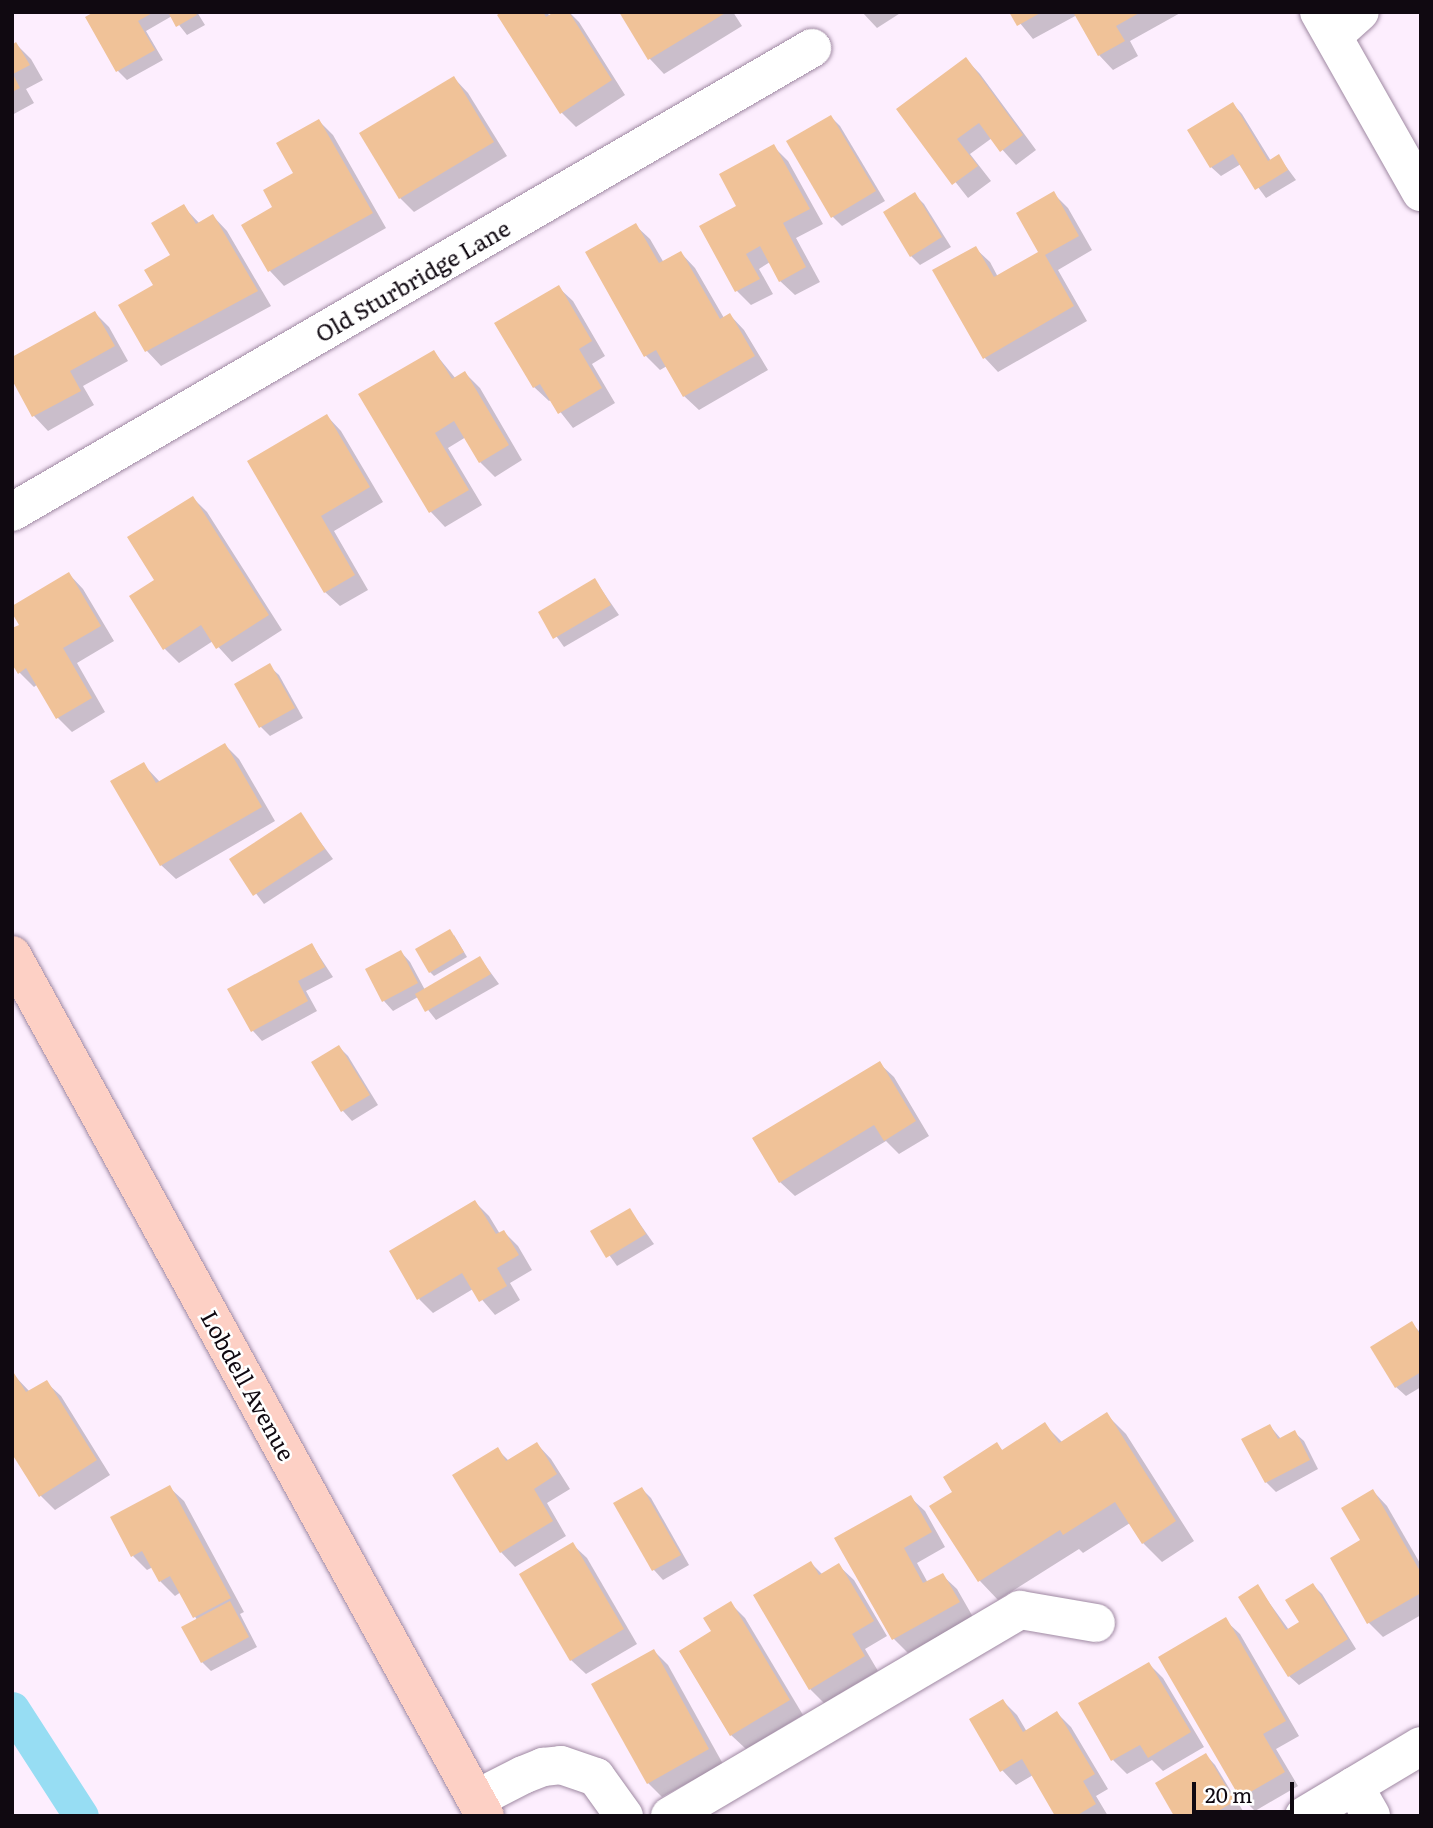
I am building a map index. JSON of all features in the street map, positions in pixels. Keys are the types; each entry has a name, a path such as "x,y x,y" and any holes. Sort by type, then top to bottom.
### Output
{"main road":[{"name":"Lobdell Avenue","path":"12,955 480,1807"}],"street":[{"path":"1337,20 1421,191"},
{"name":"Old Sturbridge Lane","path":"12,512 812,48"},
{"path":"670,1816 1020,1610 1096,1623"},
{"path":"1304,1816 1362,1801 1414,1761"},
{"path":"480,1807 523,1774 561,1765 596,1777 624,1816"}],"building":[{"path":"94,12 154,12 138,21 155,50 116,72 85,17"},
{"path":"168,12 195,12 197,15 176,27"},
{"path":"501,12 543,12 546,17 554,12 569,12 612,80 560,114 497,15"},
{"path":"619,12 727,12 648,60"},
{"path":"1009,12 1042,12 1017,26"},
{"path":"1073,12 1141,12 1116,26 1125,41 1098,56"},
{"path":"16,42 30,65 13,74 20,88 12,92 12,45"},
{"path":"966,57 1023,135 1000,152 979,123 957,139 978,166 952,185 896,109"},
{"path":"454,76 494,142 399,199 359,133"},
{"path":"1233,102 1268,161 1279,154 1288,170 1255,190 1233,154 1210,168 1187,130"},
{"path":"831,115 876,191 831,218 786,141"},
{"path":"319,119 373,213 268,272 241,225 272,207 263,190 293,173 276,143"},
{"path":"774,144 810,209 783,223 806,267 779,282 760,246 746,254 760,279 735,292 699,226 736,206 719,174"},
{"path":"1054,191 1079,236 1045,255 1074,306 983,359 932,270 976,246 994,277 1038,252 1016,213"},
{"path":"915,192 942,237 910,257 883,212"},
{"path":"184,204 196,224 213,214 258,291 145,352 118,305 153,285 144,270 170,255 151,223"},
{"path":"636,223 659,263 681,251 720,319 730,313 755,356 683,397 656,350 644,357 585,252"},
{"path":"559,285 592,341 579,349 602,388 558,414 540,384 533,388 494,323"},
{"path":"95,311 115,346 70,371 81,391 32,417 12,380 12,357"},
{"path":"434,350 452,379 465,371 509,445 479,463 454,421 435,433 469,490 429,513 358,394"},
{"path":"327,414 370,487 321,516 355,575 324,593 247,461"},
{"path":"193,496 269,615 216,649 201,625 163,650 129,596 154,580 127,537"},
{"path":"69,572 101,626 63,648 92,698 56,719 26,668 18,674 12,664 12,628 19,625 12,613 12,606"},
{"path":"595,578 611,605 553,639 538,612"},
{"path":"270,663 295,708 259,728 234,684"},
{"path":"225,743 262,807 160,866 110,781 144,762 156,783"},
{"path":"301,812 325,849 253,896 229,859"},
{"path":"450,929 464,952 429,973 415,949"},
{"path":"312,943 325,967 298,981 308,1001 251,1032 227,989"},
{"path":"401,950 418,983 382,1002 365,969"},
{"path":"480,956 491,974 425,1012 415,994"},
{"path":"339,1045 370,1095 341,1112 311,1062"},
{"path":"880,1061 916,1121 884,1141 874,1125 779,1183 752,1138"},
{"path":"475,1200 496,1234 504,1230 519,1255 497,1268 507,1286 479,1302 462,1273 417,1300 389,1251"},
{"path":"630,1208 646,1234 606,1258 590,1231"},
{"path":"1412,1321 1421,1336 1421,1372 1395,1388 1370,1347"},
{"path":"12,1370 26,1392 47,1380 97,1460 39,1497 12,1454"},
{"path":"1107,1412 1176,1521 1142,1544 1115,1502 1063,1535 1060,1530 978,1582 929,1506 952,1492 943,1477 997,1442 1002,1450 1045,1422 1059,1443"},
{"path":"1270,1424 1278,1439 1295,1430 1310,1460 1265,1483 1241,1439"},
{"path":"537,1442 557,1474 534,1489 553,1521 500,1553 452,1475 498,1447 506,1461"},
{"path":"170,1485 231,1598 193,1618 170,1576 159,1582 142,1551 131,1557 110,1517"},
{"path":"642,1487 681,1555 652,1571 613,1503"},
{"path":"1373,1489 1421,1573 1421,1593 1367,1624 1330,1558 1360,1540 1341,1508"},
{"path":"911,1495 932,1532 904,1548 923,1583 943,1573 960,1602 892,1640 834,1538"},
{"path":"573,1542 624,1629 570,1661 519,1574"},
{"path":"811,1561 819,1575 839,1563 874,1621 852,1634 865,1656 809,1690 753,1595"},
{"path":"1313,1583 1348,1639 1288,1677 1238,1597 1258,1584 1286,1630 1299,1622 1285,1600"},
{"path":"230,1601 249,1637 201,1663 181,1627"},
{"path":"731,1601 790,1700 730,1736 679,1651 711,1631 703,1618"},
{"path":"1226,1617 1286,1721 1263,1734 1285,1772 1240,1798 1158,1657"},
{"path":"654,1649 709,1749 647,1784 591,1684"},
{"path":"1149,1662 1191,1732 1148,1758 1140,1745 1111,1761 1078,1703"},
{"path":"1003,1699 1023,1732 1057,1711 1095,1774 1083,1781 1096,1804 1076,1816 1055,1816 1022,1759 1000,1772 969,1719"},
{"path":"1206,1753 1235,1801 1210,1816 1174,1816 1155,1783"}],"waterway":[{"path":"12,1709 81,1816"}]}
